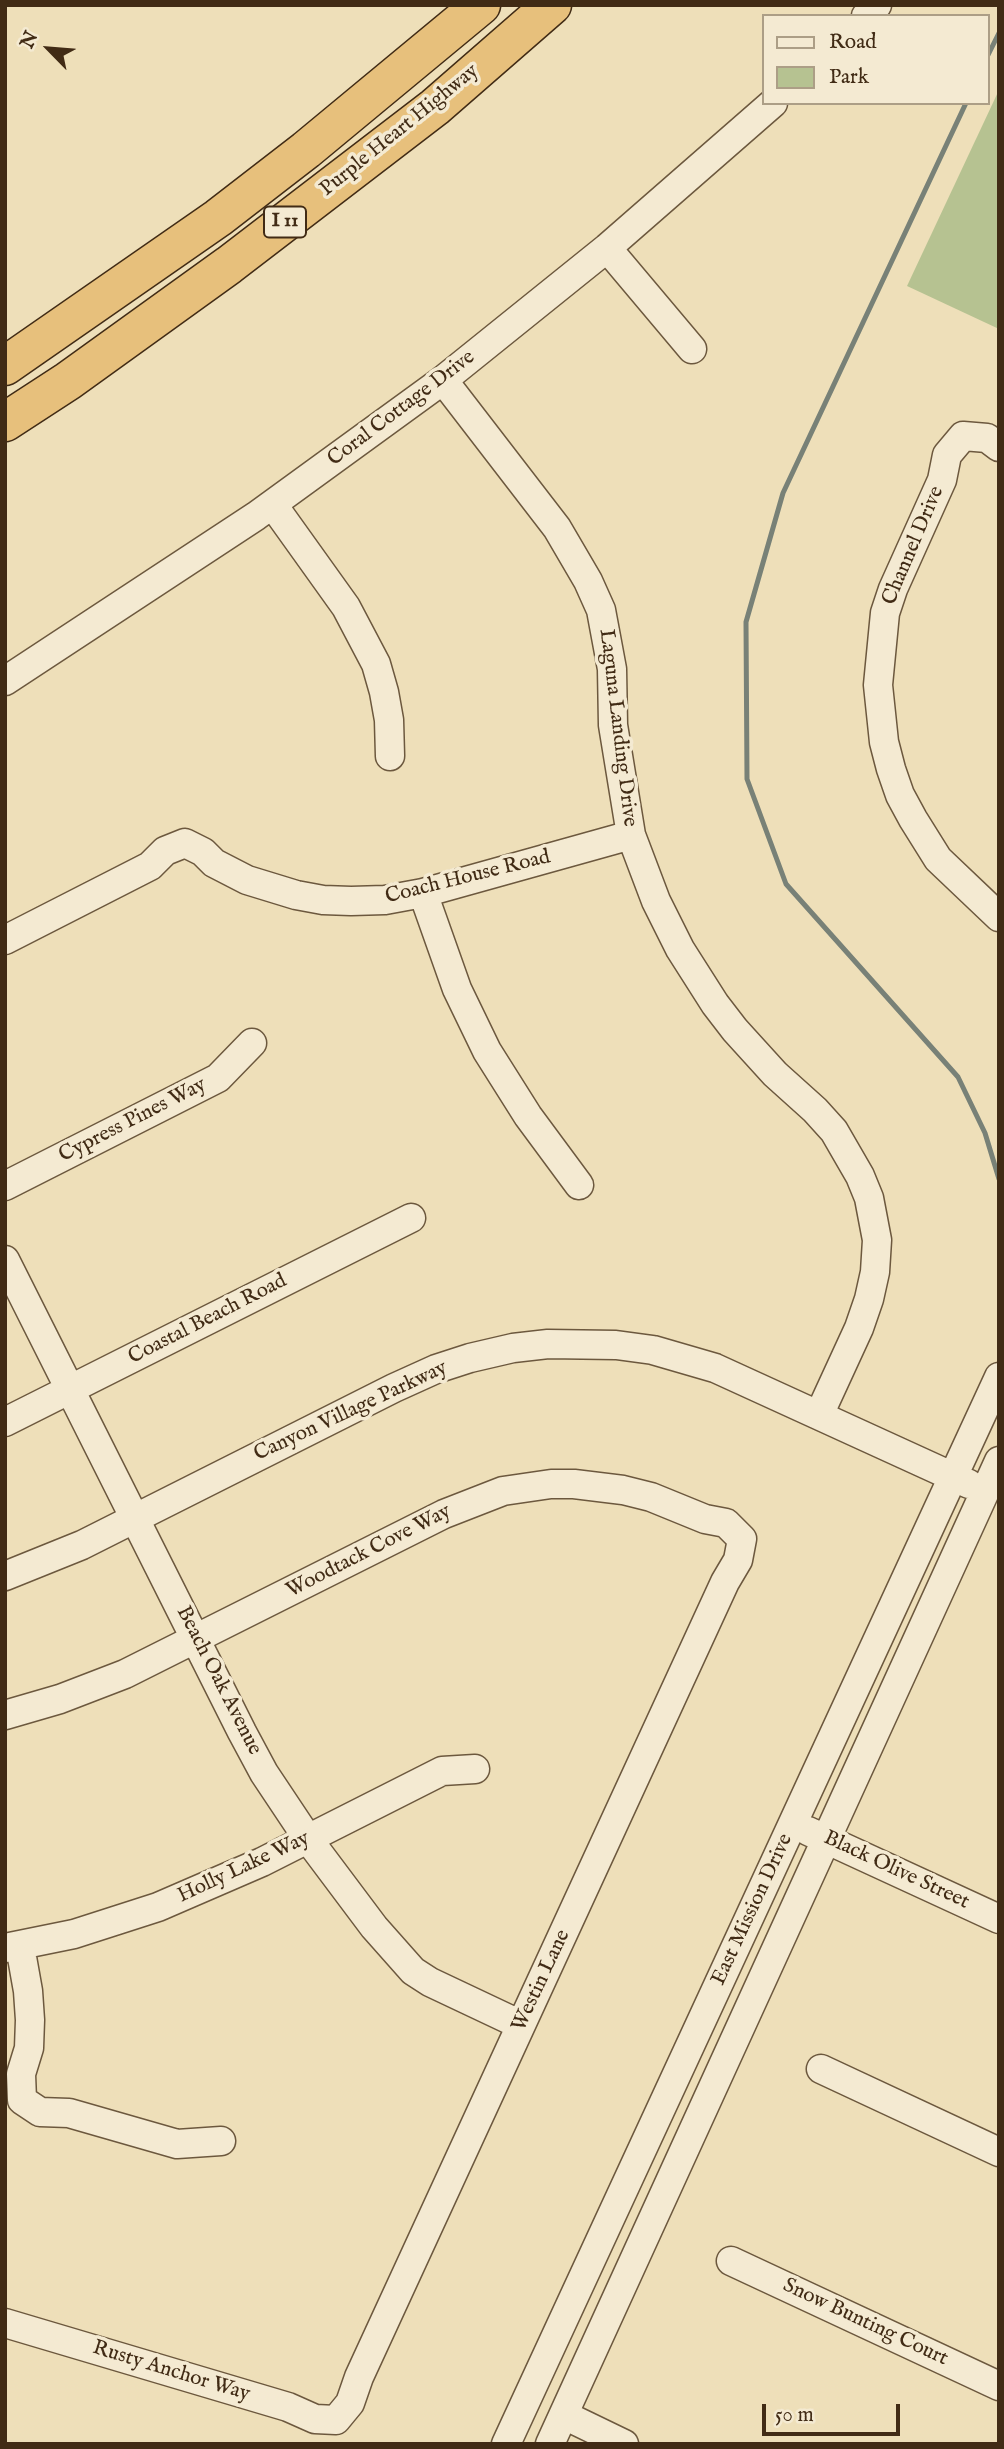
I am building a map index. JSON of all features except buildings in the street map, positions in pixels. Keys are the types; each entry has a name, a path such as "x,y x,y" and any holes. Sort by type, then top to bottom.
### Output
{"highway":[{"name":"I 11","path":"5,366 218,218 306,150 481,5"},
{"name":"Purple Heart Highway","path":"5,422 68,381 229,265 435,107 552,5"}],"street":[{"name":"Coral Cottage Drive","path":"5,681 273,505 443,380 607,248 771,105"},
{"path":"607,248 692,349"},
{"name":"Laguna Landing Drive","path":"443,380 557,528 597,600 612,669 615,737 631,835 656,901 697,978 715,1004 754,1052 834,1131 848,1152 869,1198 877,1240 875,1272 869,1299 859,1328 818,1415"},
{"name":"Channel Drive","path":"999,447 987,438 962,436 947,455 942,480 892,589 885,613 878,671 879,708 891,769 912,820 938,859 999,917"},
{"path":"273,505 346,607 376,664 384,692 390,756"},
{"name":"Coach House Road","path":"5,940 150,866 165,851 185,843 203,852 214,863 247,880 296,895 352,901 385,900 423,893 631,835"},
{"path":"423,893 457,989 487,1051 528,1116 579,1185"},
{"name":"Cypress Pines Way","path":"5,1186 218,1078 252,1043"},
{"name":"Coastal Beach Road","path":"5,1422 411,1218"},
{"name":"Beach Oak Avenue","path":"5,1260 264,1773 307,1839 374,1927 413,1971 430,1982 521,2025"},
{"name":"Canyon Village Parkway","path":"5,1576 61,1554 136,1518 394,1388 459,1361 513,1348 548,1344 616,1345 653,1350 715,1368 984,1491"},
{"name":"East Mission Drive","path":"506,2444 999,1377"},
{"name":"East Mission Drive","path":"550,2444 999,1461"},
{"name":"Woodtack Cove Way","path":"5,1715 90,1688 196,1639 444,1514 503,1491 574,1484 622,1490 651,1497 705,1519 726,1523 741,1539"},
{"name":"Westin Lane","path":"336,2420 350,2403 359,2377 521,2025 738,1560 741,1539"},
{"name":"Holly Lake Way","path":"13,1947 74,1934 158,1907 216,1883 442,1771 475,1769"},
{"name":"Black Olive Street","path":"793,1824 999,1919"},
{"path":"13,1947 28,1991 30,2020 29,2048 21,2074 22,2100 40,2112 69,2113 177,2144 221,2141"},
{"path":"821,2069 999,2152"},
{"name":"Snow Bunting Court","path":"731,2261 999,2386"},
{"name":"Rusty Anchor Way","path":"5,2323 288,2407 315,2420 336,2420"},
{"path":"564,2415 624,2444"}],"green space":[{"path":"999,90 999,329 907,286"}],"waterway":[{"path":"990,51 999,33"},
{"path":"965,105 783,493 746,622 747,779 786,884 958,1077 985,1133 999,1179"}]}
